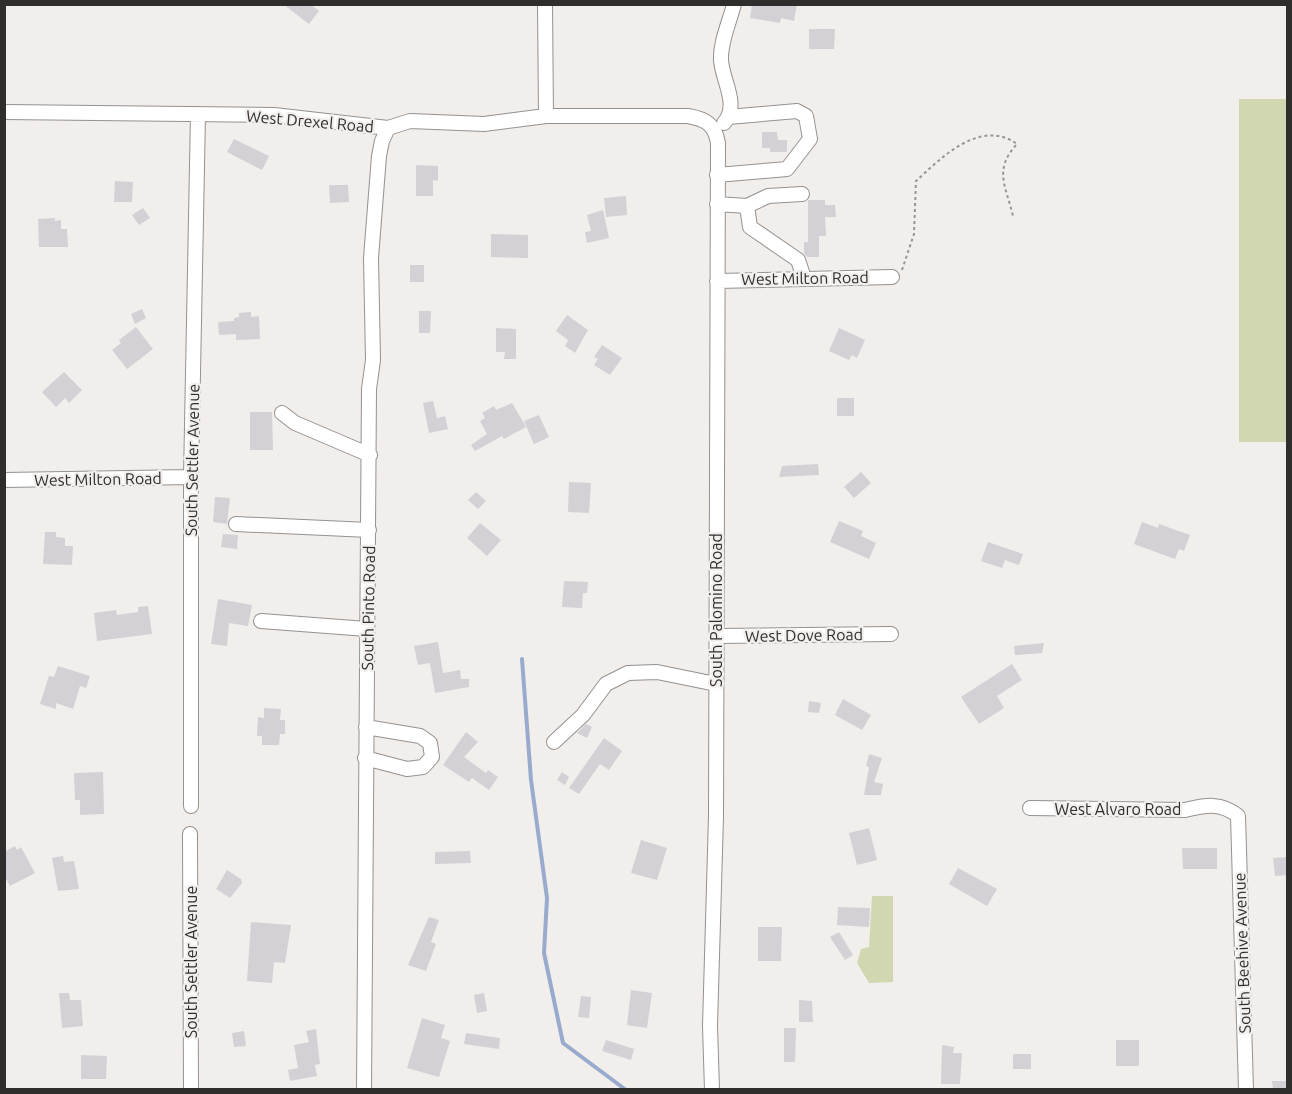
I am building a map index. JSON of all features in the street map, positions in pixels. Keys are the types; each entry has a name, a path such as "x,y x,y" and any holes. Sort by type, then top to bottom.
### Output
{"street":[{"path":"545,4 546,116"},
{"path":"716,131 728,117 730,100 721,60 734,4"},
{"path":"717,175 787,170 810,139 806,116 797,111 728,117"},
{"name":"West Drexel Road","path":"4,112 274,115 388,128 410,121 484,124 546,116 688,116 702,118 716,131"},
{"name":"South Settler Avenue","path":"191,806 191,477 198,114"},
{"name":"South Pinto Road","path":"364,1089 364,758 369,530 369,389 373,360 371,258 379,156 388,128"},
{"name":"South Palomino Road","path":"712,1089 710,1026 716,816 716,131"},
{"path":"717,204 747,206 768,196 802,194"},
{"path":"747,206 750,227 754,233 798,260 802,272 798,277"},
{"name":"West Milton Road","path":"717,281 798,277 892,277"},
{"path":"282,413 296,423 370,455"},
{"name":"West Milton Road","path":"4,480 191,477"},
{"path":"236,524 369,530"},
{"path":"261,621 367,629"},
{"name":"West Dove Road","path":"716,636 891,634"},
{"path":"554,742 583,715 606,684 628,673 657,672 716,684"},
{"path":"364,758 407,769 423,767 432,757 430,743 420,736 366,727"},
{"name":"West Alvaro Road","path":"1030,808 1185,810 1208,805 1227,807 1238,816"},
{"name":"South Beehive Avenue","path":"1238,816 1246,1089"},
{"name":"South Settler Avenue","path":"190,834 191,1089"}],"path":[{"path":"892,277 904,268 914,234 916,181 956,145 987,136 1006,136 1017,144 1005,157 1001,174 1013,216"}],"green space":[{"path":"1239,99 1287,99 1287,442 1239,442"},
{"path":"872,896 893,896 893,982 869,983 857,963 861,949 869,947"}],"building":[{"path":"283,4 310,4 319,11 309,24"},
{"path":"752,4 797,4 794,21 781,18 780,23 750,18"},
{"path":"809,29 835,29 834,49 809,49"},
{"path":"762,132 777,132 778,140 787,140 787,152 770,152 770,148 762,148"},
{"path":"234,139 269,156 262,170 227,152"},
{"path":"416,165 438,166 438,181 433,180 433,196 416,196"},
{"path":"115,181 133,182 132,202 114,202"},
{"path":"329,185 348,185 349,202 330,203"},
{"path":"626,196 627,215 606,217 604,198"},
{"path":"808,200 825,200 825,205 835,205 836,217 825,217 826,236 819,236 819,257 807,257 804,253 804,242 808,242"},
{"path":"143,208 150,218 139,225 132,215"},
{"path":"603,210 609,238 587,243 585,232 591,231 587,215"},
{"path":"55,218 55,221 61,220 61,229 67,229 68,247 39,247 38,219"},
{"path":"491,234 528,235 528,258 491,257"},
{"path":"410,265 424,265 424,282 410,282"},
{"path":"142,309 146,318 135,324 131,314"},
{"path":"419,311 431,311 430,333 419,333"},
{"path":"251,312 251,317 259,316 260,339 236,340 236,334 219,335 218,322 234,321 234,318 239,317 239,313"},
{"path":"567,315 588,330 575,353 565,346 568,340 556,331"},
{"path":"136,327 153,349 127,369 112,350 121,343 119,340"},
{"path":"496,328 516,329 516,359 504,359 505,352 496,352"},
{"path":"839,328 865,340 857,358 852,355 849,360 829,351"},
{"path":"602,345 622,358 610,375 594,365 598,359 594,357"},
{"path":"64,372 82,390 69,403 65,398 56,407 42,392"},
{"path":"837,398 854,398 854,416 837,416"},
{"path":"433,401 437,418 445,416 448,429 429,433 423,403"},
{"path":"512,403 526,427 504,439 502,436 475,451 471,445 487,434 480,421 485,418 482,413 494,406 496,410"},
{"path":"250,412 272,412 273,450 250,450"},
{"path":"539,415 549,437 534,444 524,421"},
{"path":"818,464 819,475 779,477 782,466"},
{"path":"861,472 871,483 854,498 844,487"},
{"path":"569,482 591,483 589,513 568,512"},
{"path":"476,492 486,501 478,509 468,500"},
{"path":"215,497 230,498 227,524 213,522"},
{"path":"839,521 863,531 861,536 876,543 869,559 830,542"},
{"path":"1142,522 1158,528 1159,524 1190,535 1184,551 1179,549 1175,559 1134,544"},
{"path":"480,523 501,540 487,556 467,538"},
{"path":"45,532 56,532 56,537 65,538 65,546 73,546 72,565 43,564"},
{"path":"223,534 238,535 237,549 221,547"},
{"path":"988,542 1023,554 1019,565 1005,560 1002,568 981,561"},
{"path":"564,581 588,582 587,593 583,593 582,608 562,607"},
{"path":"218,599 252,605 248,626 229,623 227,646 211,644"},
{"path":"148,606 152,634 97,641 94,613 116,610 117,615 138,612 138,607"},
{"path":"438,642 443,673 460,670 461,679 469,679 469,687 435,693 430,663 418,665 414,646"},
{"path":"1044,643 1042,653 1015,655 1014,646"},
{"path":"1012,664 1022,680 997,696 1004,708 979,724 961,697"},
{"path":"58,666 90,676 86,688 80,686 73,709 56,703 56,709 40,704 49,676 54,677"},
{"path":"843,699 871,715 862,730 835,715"},
{"path":"809,701 821,703 819,713 808,712"},
{"path":"264,708 281,709 280,720 285,720 285,734 280,734 279,745 262,745 262,736 257,736 258,717 264,718"},
{"path":"586,724 592,727 587,738 577,733"},
{"path":"466,732 478,742 464,757 486,773 488,770 498,777 489,790 472,778 469,782 443,765"},
{"path":"604,738 622,751 609,770 600,764 579,794 569,788"},
{"path":"869,754 882,758 874,782 883,784 881,795 864,795"},
{"path":"103,772 104,814 80,815 80,800 75,800 74,773"},
{"path":"562,772 569,777 565,785 557,780"},
{"path":"869,828 877,860 857,865 849,833"},
{"path":"641,840 667,848 657,880 631,873"},
{"path":"15,846 17,850 21,847 35,873 10,886 4,875 4,852"},
{"path":"1182,848 1217,848 1217,869 1183,869"},
{"path":"470,851 471,863 435,864 435,852"},
{"path":"63,856 64,862 74,861 79,889 58,891 52,858"},
{"path":"1287,857 1287,875 1275,876 1273,858"},
{"path":"958,868 997,889 987,906 949,884"},
{"path":"227,870 241,879 242,883 230,898 216,889"},
{"path":"838,907 870,908 869,927 837,925"},
{"path":"429,917 439,920 431,942 436,944 426,971 408,965"},
{"path":"251,922 291,925 285,963 274,962 272,983 247,981"},
{"path":"758,927 782,927 781,961 758,961"},
{"path":"839,932 853,955 845,960 830,937"},
{"path":"631,990 652,993 647,1028 627,1025"},
{"path":"59,993 69,993 70,1000 81,1000 83,1026 62,1028"},
{"path":"484,993 487,1011 477,1013 474,995"},
{"path":"581,996 591,997 589,1018 578,1017"},
{"path":"799,1000 812,1001 813,1022 799,1022"},
{"path":"422,1018 445,1025 441,1038 450,1041 439,1077 407,1068"},
{"path":"784,1028 796,1028 795,1062 784,1062"},
{"path":"316,1029 320,1064 315,1065 317,1076 290,1081 288,1070 298,1068 294,1045 309,1042 306,1031"},
{"path":"244,1031 246,1046 234,1047 232,1033"},
{"path":"466,1033 500,1038 499,1049 464,1044"},
{"path":"606,1040 634,1049 631,1060 602,1051"},
{"path":"1116,1040 1139,1040 1139,1066 1116,1066"},
{"path":"942,1045 954,1047 953,1053 962,1053 960,1084 941,1084"},
{"path":"1013,1054 1031,1054 1031,1069 1013,1069"},
{"path":"81,1055 107,1056 106,1079 81,1079"},
{"path":"1272,1081 1287,1081 1287,1089 1273,1089"}],"waterway":[{"path":"522,659 531,780 547,898 544,953 563,1043 626,1090"}]}
